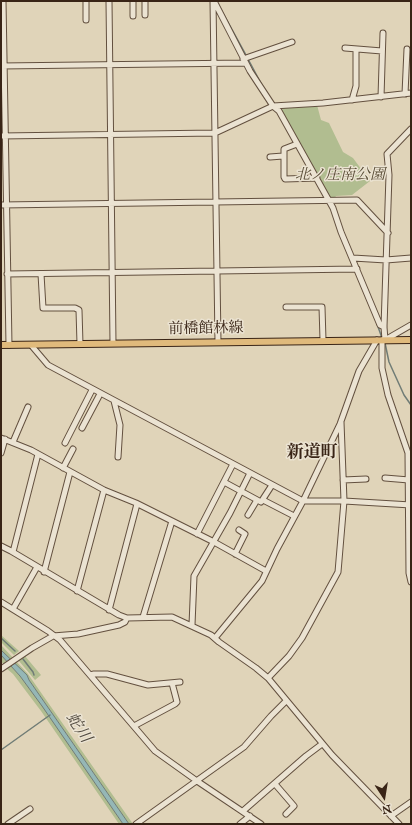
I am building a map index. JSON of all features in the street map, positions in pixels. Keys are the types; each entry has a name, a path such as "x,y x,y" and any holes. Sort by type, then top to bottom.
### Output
{"main road":[{"name":"前橋館林線","path":"1,345 411,340"}],"street":[{"path":"3,1 2,66 4,205 9,345"},
{"path":"86,1 86,20"},
{"path":"108,1 113,344"},
{"path":"133,1 134,16"},
{"path":"145,1 145,15"},
{"path":"214,1 244,61 273,106 279,111 333,208 341,232 380,325 384,327"},
{"path":"214,1 218,342"},
{"path":"381,97 383,33"},
{"path":"2,66 214,64 244,61 292,42"},
{"path":"345,48 382,51"},
{"path":"352,100 356,86 356,49"},
{"path":"4,136 215,133 273,106 408,94 407,49"},
{"path":"411,129 387,154 389,175 388,233 384,327 381,340 382,368 388,396 408,453 410,477 409,573 411,582"},
{"path":"297,144 284,149 283,156 285,179 317,178"},
{"path":"270,157 283,156"},
{"path":"4,205 357,200 388,233"},
{"path":"353,258 386,260 411,258"},
{"path":"7,274 357,269"},
{"path":"41,274 43,308 75,308 79,310 80,344"},
{"path":"286,307 322,307 323,340"},
{"path":"215,638 262,581 303,501 341,421 359,371 381,340 411,325"},
{"path":"31,345 48,366 303,501 344,501 410,505"},
{"path":"65,443 92,390"},
{"path":"82,428 100,394"},
{"path":"114,401 120,425 118,457"},
{"path":"13,442 28,407"},
{"path":"268,678 289,656 302,638 338,572 344,501 341,421"},
{"path":"1,453 3,438 38,454 104,490 137,504 214,542 266,571"},
{"path":"63,468 73,449"},
{"path":"13,552 38,454"},
{"path":"197,534 233,464"},
{"path":"44,572 70,472"},
{"path":"192,625 194,576 214,542 250,473"},
{"path":"386,478 410,477"},
{"path":"343,480 366,479"},
{"path":"224,482 261,502 263,500 294,516"},
{"path":"263,500 272,485"},
{"path":"77,591 104,490"},
{"path":"248,515 257,500"},
{"path":"109,610 137,504"},
{"path":"143,617 172,521"},
{"path":"235,554 246,534 239,530"},
{"path":"1,546 119,615 127,618 172,617 192,625 215,638 268,678 322,744 398,824"},
{"path":"12,609 37,567"},
{"path":"1,602 60,640 156,751 197,781 261,824"},
{"path":"3,668 15,659 54,636 78,634 119,625 125,622 127,618"},
{"path":"90,675 107,674 148,685 180,682"},
{"path":"134,726 176,704 177,702 172,683"},
{"path":"136,824 244,748 286,701"},
{"path":"243,811 322,744"},
{"path":"275,784 294,806 286,814"},
{"path":"391,816 411,802"},
{"path":"8,824 30,809"},
{"path":"240,824 250,816"}],"green space":[{"name":"北ノ庄南公園","path":"317,105 321,120 329,123 343,152 353,158 370,181 352,195 336,196 334,199 329,198 281,112 283,108"},
{"path":"1,635 19,651 14,655 1,642"},
{"path":"1,645 28,674 133,824 129,824 27,675 1,650"},
{"path":"1,655 20,676 42,705 123,824 119,824 41,711 13,674 3,663 1,663"},
{"path":"25,656 41,675 35,680 19,661 19,659"}],"water":[{"path":"1,650 27,675 129,824 123,824 42,706 20,676 1,655"}],"waterway":[{"path":"218,4 246,55"},
{"path":"248,59 263,87"},
{"path":"377,324 382,338"},
{"path":"385,343 389,362 404,395 411,405"},
{"path":"1,638 15,651"},
{"path":"23,659 34,675"},
{"path":"1,750 50,715"}],"district":[{"name":"新道町","path":"312,453"}],"water label":[{"name":"蛇川","path":"78,728"}]}
